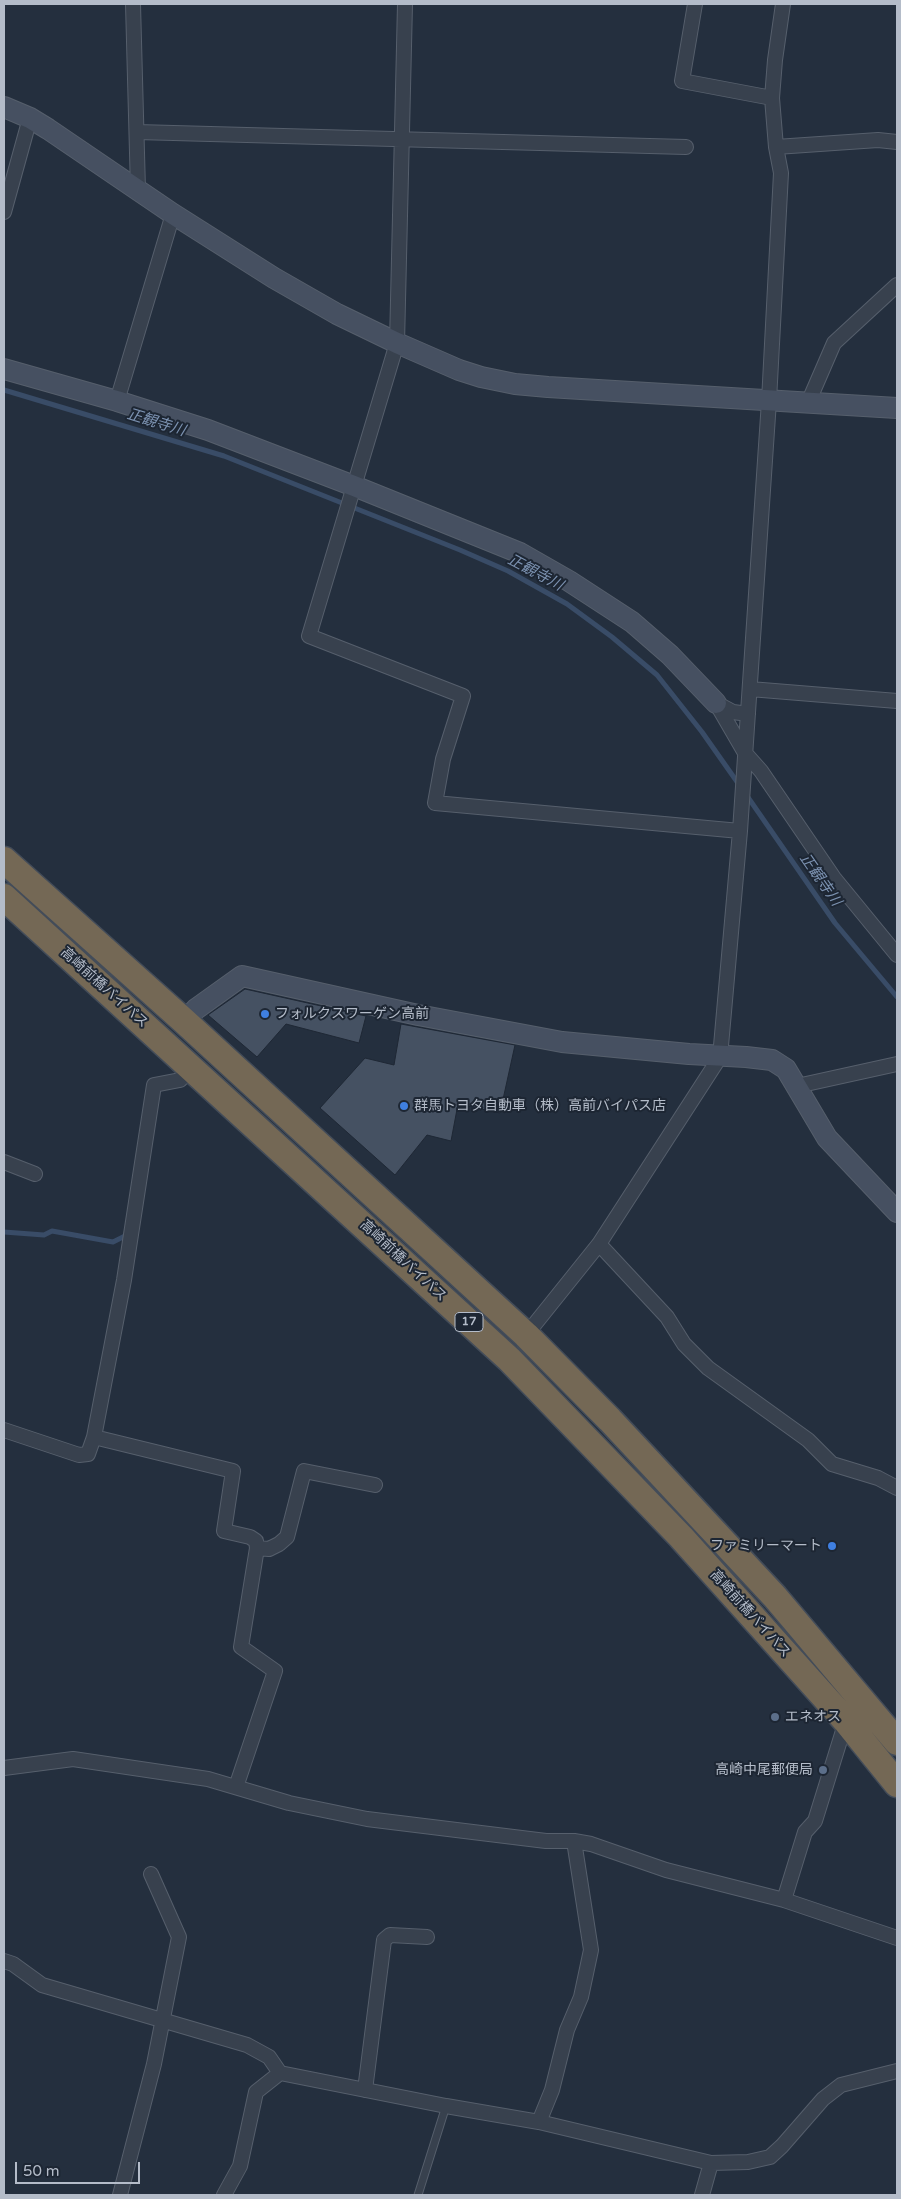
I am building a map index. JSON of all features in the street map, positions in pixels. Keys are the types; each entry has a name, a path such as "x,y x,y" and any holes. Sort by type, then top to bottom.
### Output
{"highway":[{"name":"高崎前橋バイパス","path":"4,860 184,1021 526,1335 610,1420 776,1597 897,1742"},
{"name":"高崎前橋バイパス","path":"4,897 509,1359 681,1536 846,1721 897,1784"}],"street":[{"path":"133,4 138,190"},
{"path":"405,4 397,343 310,636 462,696 443,759 435,803 740,831"},
{"path":"695,4 682,81 772,98"},
{"path":"526,1335 599,1244 720,1056 740,831 769,401 781,173 776,147 772,98 783,4"},
{"path":"4,106 30,118 173,214 274,278 337,314 459,370 515,384 897,408"},
{"path":"4,212 30,118"},
{"path":"137,132 686,147"},
{"path":"776,147 878,140 897,142"},
{"path":"117,401 173,214"},
{"path":"808,403 834,343 897,284"},
{"path":"4,370 117,401 208,430 354,486 520,553 569,581 632,622 670,655 716,702 745,753 760,771 834,878 897,955"},
{"path":"750,689 897,701"},
{"path":"716,702 733,712 748,714"},
{"path":"184,1021 196,1009 242,976 418,1015 562,1042 720,1056 746,1056 772,1060 786,1069 827,1138 897,1212"},
{"path":"797,1086 897,1064"},
{"path":"4,1430 79,1455 88,1454 94,1437 124,1280 154,1085 180,1080 192,1067"},
{"path":"4,1162 35,1174"},
{"path":"599,1244 667,1317 684,1344 708,1368 808,1440 832,1464 878,1478 897,1488"},
{"path":"94,1437 233,1471 224,1531 250,1537 256,1541 257,1548 241,1647 275,1671 236,1787"},
{"path":"257,1548 269,1549 287,1537 304,1471 375,1484"},
{"path":"784,1900 805,1832 815,1821 846,1721"},
{"path":"4,1768 73,1759 208,1779 289,1803 367,1819 546,1842 574,1841 591,1844 666,1870 784,1900 897,1938"},
{"path":"540,2122 552,2090 567,2030 581,1997 591,1950 574,1841"},
{"path":"120,2195 154,2064 179,1937 151,1874"},
{"path":"365,2090 384,1940 390,1935 427,1938"},
{"path":"4,1961 13,1964 42,1985 163,2022 247,2045 269,2057 280,2073 446,2106 540,2122 711,2163 748,2162 770,2156 782,2146 823,2099 841,2086 897,2071"},
{"path":"224,2195 240,2166 256,2092 280,2073"},
{"path":"702,2195 711,2163"}],"lane":[{"path":"418,2195 446,2106"}],"building":[{"path":"245,989 366,1016 359,1043 286,1024 257,1057 208,1015"},
{"path":"401,1024 515,1045 500,1113 458,1104 451,1141 427,1135 395,1175 320,1108 365,1058 394,1065"}],"waterway":[{"name":"正観寺川","path":"4,390 224,456 508,571 567,604 612,637 657,675 702,732 740,786"},
{"name":"正観寺川","path":"745,793 835,923 897,997"},
{"path":"4,1232 44,1235 52,1231 113,1242 125,1236"}],"place":[{"name":"フォルクスワーゲン高前","path":"265,1014"},
{"name":"群馬トヨタ自動車（株）高前バイパス店","path":"404,1106"},
{"name":"ファミリーマート","path":"832,1546"},
{"name":"エネオス","path":"775,1717"},
{"name":"高崎中尾郵便局","path":"823,1770"}]}
